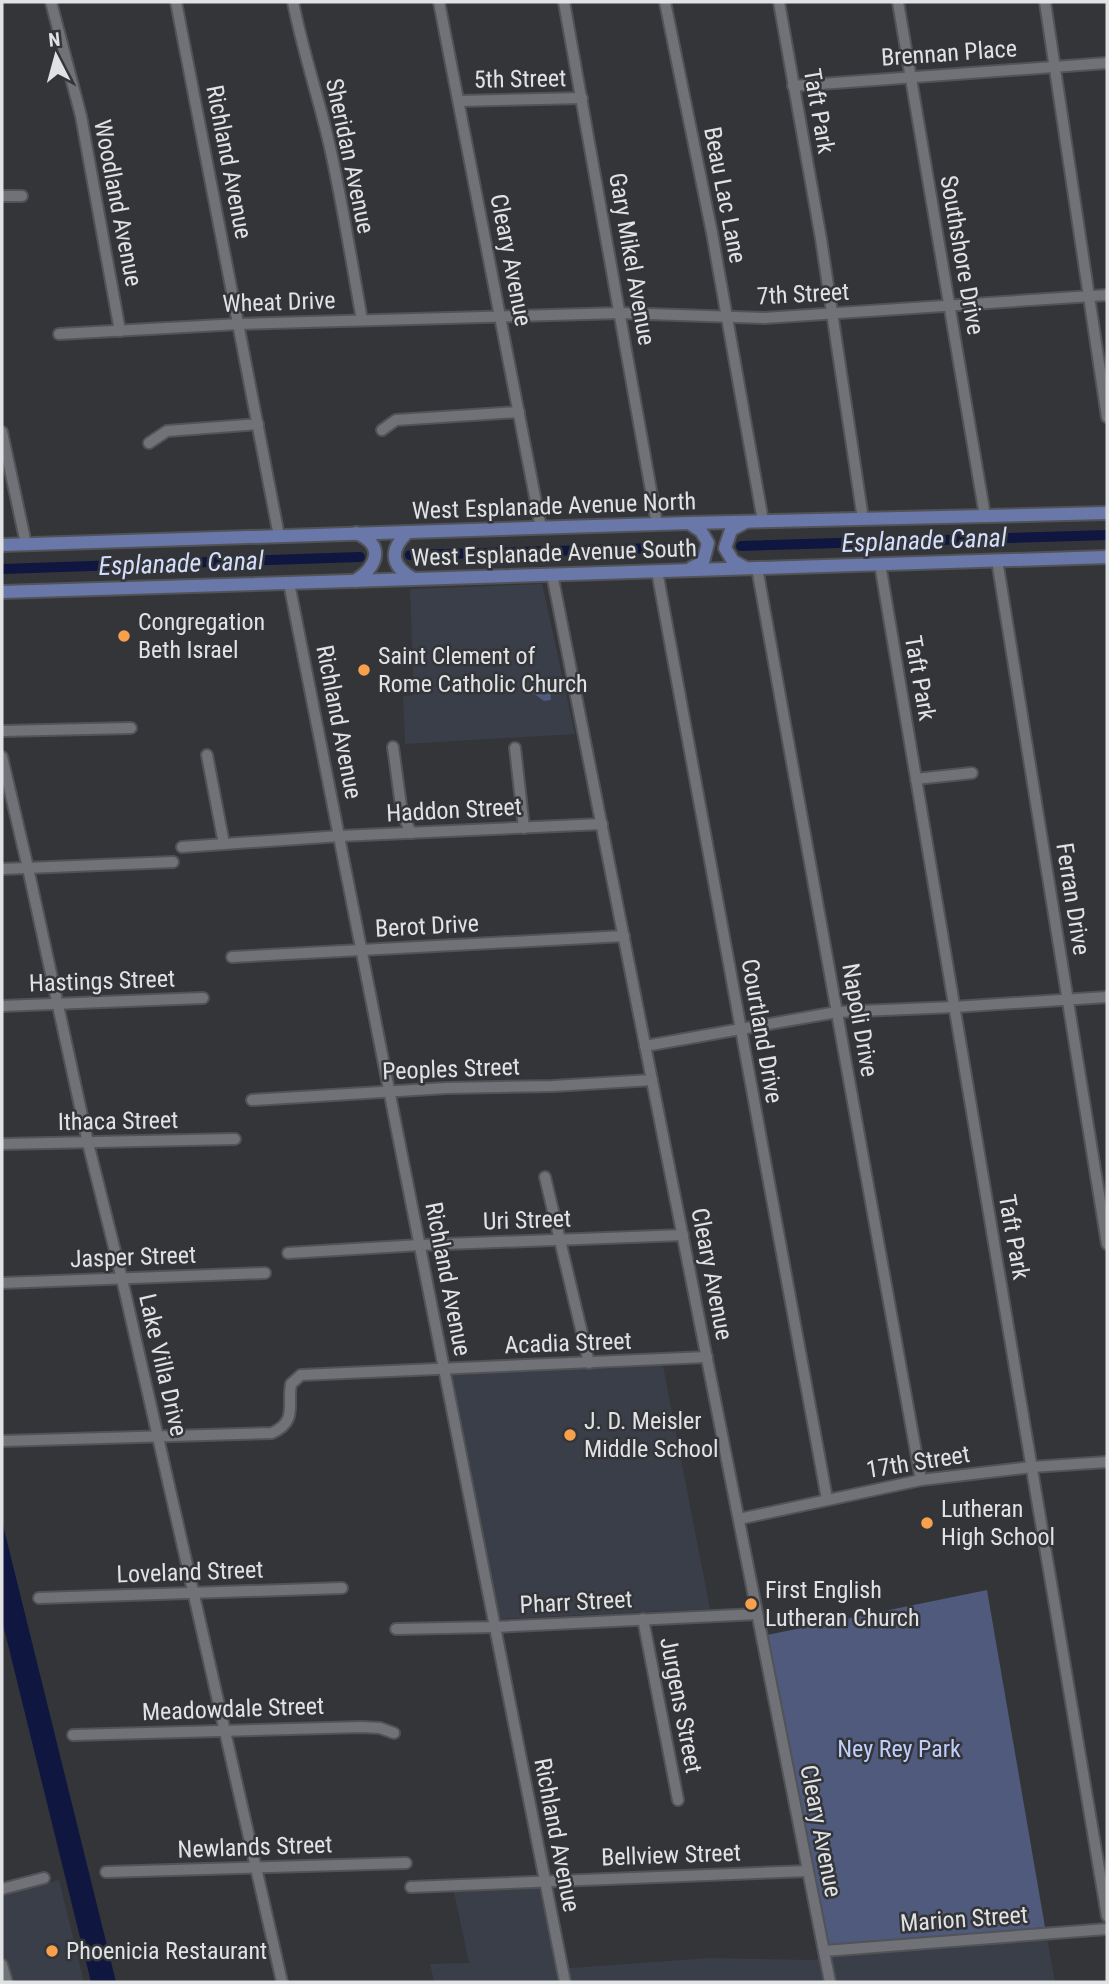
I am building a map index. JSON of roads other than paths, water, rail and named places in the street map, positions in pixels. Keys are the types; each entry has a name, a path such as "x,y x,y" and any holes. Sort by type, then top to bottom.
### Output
{"main road":[{"name":"West Esplanade Avenue North","path":"2,545 689,523 1107,513"},
{"path":"748,522 731,530 725,548 733,561 752,568"},
{"path":"687,570 703,562 708,543 701,531 689,523"},
{"path":"408,532 399,541 394,556 398,566 414,579"},
{"path":"354,533 365,537 372,544 375,560 372,567 355,581"},
{"name":"West Esplanade Avenue South","path":"2,592 1107,557"}],"street":[{"name":"Woodland Avenue","path":"51,2 81,116 120,331"},
{"name":"Richland Avenue","path":"176,2 279,536"},
{"name":"Sheridan Avenue","path":"293,2 332,154 362,320"},
{"name":"Cleary Avenue","path":"439,2 541,528"},
{"name":"Gary Mikel Avenue","path":"564,2 657,524"},
{"name":"Beau Lac Lane","path":"665,2 712,233 763,521"},
{"name":"Taft Park","path":"779,2 821,239 863,519"},
{"name":"Southshore Drive","path":"898,2 985,516"},
{"path":"1045,2 1107,417"},
{"name":"Brennan Place","path":"793,86 1107,62"},
{"name":"5th Street","path":"459,101 582,98"},
{"path":"2,196 22,196"},
{"name":"7th Street","path":"501,317 620,313 764,318 1107,295"},
{"name":"Wheat Drive","path":"59,334 239,324 501,317"},
{"path":"382,430 396,420 519,412"},
{"path":"149,443 167,431 258,424"},
{"path":"2,432 26,544"},
{"name":"Ferran Drive","path":"998,561 1107,1244"},
{"name":"Taft Park","path":"880,564 1107,1916"},
{"name":"Napoli Drive","path":"752,568 837,1012 921,1480"},
{"name":"Courtland Drive","path":"657,571 827,1499"},
{"name":"Cleary Avenue","path":"552,575 830,1982"},
{"name":"Richland Avenue","path":"289,583 565,1982"},
{"path":"2,731 131,728"},
{"path":"393,747 402,813 411,833"},
{"path":"515,748 524,828"},
{"path":"207,755 224,844"},
{"name":"Lake Villa Drive","path":"2,757 88,1143 122,1279 282,1982"},
{"path":"916,779 972,773"},
{"name":"Haddon Street","path":"182,847 340,836 602,824"},
{"path":"2,869 173,862"},
{"name":"Berot Drive","path":"232,957 624,936"},
{"path":"645,1046 837,1012 1107,997"},
{"name":"Hastings Street","path":"2,1006 203,998"},
{"name":"Peoples Street","path":"252,1100 447,1088 652,1080"},
{"name":"Ithaca Street","path":"2,1144 235,1139"},
{"path":"545,1177 589,1363"},
{"name":"Uri Street","path":"288,1253 420,1245 683,1236"},
{"name":"Jasper Street","path":"2,1283 265,1273"},
{"name":"Acadia Street","path":"157,1437 272,1433 281,1429 291,1413 290,1390 294,1379 306,1375 707,1357"},
{"path":"2,1441 157,1437"},
{"name":"17th Street","path":"739,1519 921,1480 1032,1467 1107,1462"},
{"name":"Loveland Street","path":"39,1598 342,1588"},
{"name":"Pharr Street","path":"396,1629 757,1614"},
{"name":"Jurgens Street","path":"643,1619 678,1800"},
{"name":"Meadowdale Street","path":"72,1735 361,1727 380,1728 394,1733"},
{"name":"Newlands Street","path":"106,1872 406,1863"},
{"name":"Bellview Street","path":"411,1887 808,1871"},
{"path":"2,1889 44,1878"},
{"name":"Marion Street","path":"824,1951 1107,1929"},
{"path":"2,1965 7,1982"}],"waterway":[{"name":"Esplanade Canal","path":"741,546 1107,535"},
{"name":"Esplanade Canal","path":"410,555 691,547"},
{"name":"Esplanade Canal","path":"2,569 360,557"}],"place":[{"name":"Congregation Beth Israel","path":"124,636"},
{"name":"Saint Clement of Rome Catholic Church","path":"364,670"},
{"name":"J. D. Meisler Middle School","path":"570,1435"},
{"name":"Lutheran High School","path":"927,1523"},
{"name":"First English Lutheran Church","path":"751,1604"},
{"name":"Phoenicia Restaurant","path":"52,1951"}],"park label":[{"name":"Ney Rey Park","path":"899,1749"}]}
